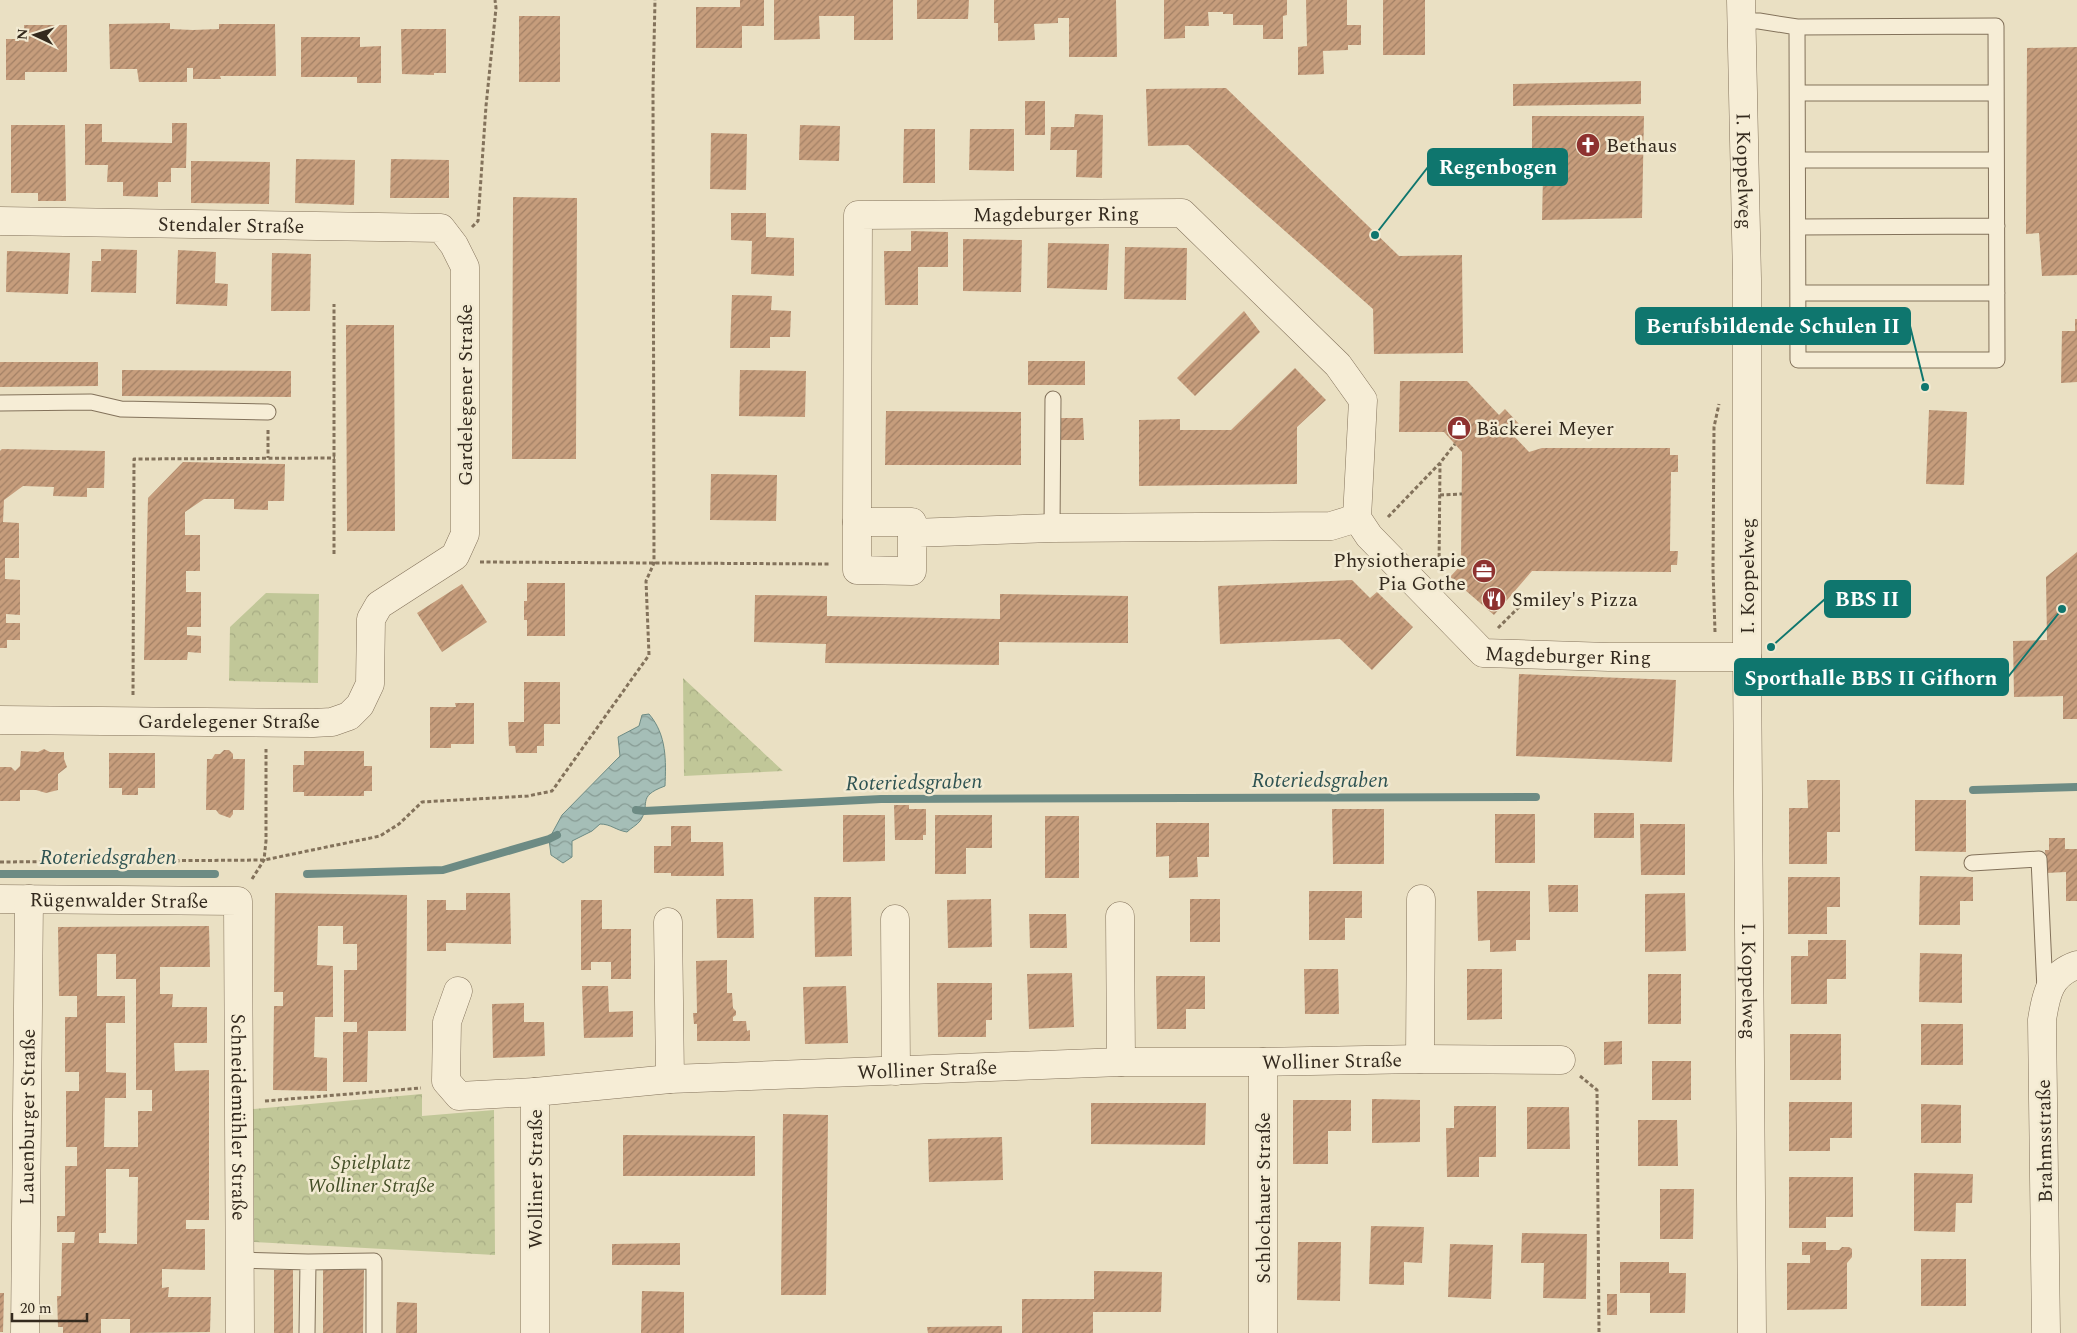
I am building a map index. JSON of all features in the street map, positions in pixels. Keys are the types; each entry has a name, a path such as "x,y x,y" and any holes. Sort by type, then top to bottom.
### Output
{"street":[{"name":"I. Koppelweg","path":"1742,10 1747,279 1747,657 1752,1333"},
{"name":"Magdeburger Ring","path":"857,564 858,215 1182,213 1338,365 1363,400 1363,527 1483,653 1609,657 1747,657"},
{"name":"Stendaler Straße","path":"0,221 441,228 454,245"},
{"name":"Gardelegener Straße","path":"0,720 332,722 349,716 360,706 370,684 371,619 379,605 455,556 465,534 466,267 454,245"},
{"path":"857,522 912,522 912,571 857,570 857,564"},
{"path":"912,533 1052,528 1363,527"},
{"name":"Rügenwalder Straße","path":"0,899 238,901"},
{"name":"Lauenburger Straße","path":"25,1333 29,899"},
{"path":"1420,1059 1421,899"},
{"name":"Schneidemühler Straße","path":"238,901 237,1100 240,1333"},
{"path":"1120,916 1121,1062"},
{"path":"895,919 896,1071"},
{"path":"668,922 670,1080"},
{"name":"Brahmsstraße","path":"2046,1333 2042,1020 2045,996 2052,983 2064,969 2077,965"},
{"path":"458,991 446,1022 446,1081 458,1096 535,1092"},
{"name":"Wolliner Straße","path":"535,1333 535,1092 670,1080 1121,1062 1420,1059 1561,1060"},
{"name":"Schlochauer Straße","path":"1263,1062 1263,1333"}],"lane":[{"path":"1742,10 1759,21 1798,27 1996,26 1997,360 1798,360 1798,27"},
{"path":"1798,93 1996,93"},
{"path":"1798,160 1996,160"},
{"path":"1798,227 1997,226"},
{"path":"1798,294 1997,293"},
{"path":"1052,399 1052,528"},
{"path":"0,403 91,402 121,409 268,412"},
{"path":"1972,863 2039,859 2045,996"},
{"path":"239,1260 374,1261 374,1333"},
{"path":"308,1262 308,1333"}],"path":[{"path":"454,245 478,221 486,106 496,8 495,0"},
{"path":"0,862 264,860 380,836 399,824 422,802 528,796 552,791 649,655 646,581 654,562 653,90 655,0"},
{"path":"334,304 334,554"},
{"path":"268,412 268,458"},
{"path":"1363,527 1440,463 1455,444"},
{"path":"133,720 134,459 335,458"},
{"path":"1439,574 1440,463"},
{"path":"1440,495 1462,494"},
{"path":"455,556 470,562 857,564"},
{"path":"1496,630 1521,605"},
{"path":"238,901 264,860 266,841 266,723"},
{"path":"1561,1060 1597,1090 1599,1333"},
{"path":"237,1100 257,1101 427,1087 446,1081"}],"green space":[{"path":"266,593 319,594 318,683 229,681 230,627"},
{"path":"683,678 783,771 684,776"},
{"name":"Spielplatz Wolliner Straße","path":"422,1094 422,1116 494,1110 495,1255 254,1242 253,1109"}],"water":[{"path":"649,714 659,731 664,748 665,786 647,797 645,810 640,821 627,832 600,824 592,831 572,841 572,857 563,863 551,855 549,839 562,815 620,756 618,737 639,726 642,715"}],"building":[{"path":"740,0 764,0 764,26 742,26 742,48 696,48 696,7 740,7"},
{"path":"774,0 893,0 893,40 854,40 854,16 819,16 820,39 774,40"},
{"path":"917,0 969,0 968,19 917,19"},
{"path":"994,0 1116,0 1117,57 1069,57 1069,18 1058,18 1058,23 1034,24 1035,40 998,41 998,23 994,23"},
{"path":"1164,0 1287,0 1287,15 1283,16 1283,39 1263,39 1263,25 1233,25 1233,14 1208,12 1209,26 1185,26 1185,38 1164,39"},
{"path":"1306,0 1347,0 1347,25 1361,25 1361,45 1348,45 1348,50 1323,51 1324,74 1298,75 1298,47 1307,46"},
{"path":"1383,0 1425,0 1425,55 1383,55"},
{"path":"519,16 560,16 560,82 519,82"},
{"path":"170,23 170,29 193,30 219,29 219,24 275,24 276,76 220,76 221,79 193,79 193,68 187,68 187,82 139,82 137,69 110,69 109,24"},
{"path":"24,25 67,25 67,72 25,72 25,80 6,80 6,39 25,39"},
{"path":"401,29 446,29 446,73 434,73 434,75 402,74"},
{"path":"301,37 360,37 360,47 381,46 381,83 357,83 357,77 301,77"},
{"path":"2077,47 2077,275 2042,276 2039,233 2026,234 2027,48"},
{"path":"1641,81 1641,104 1513,106 1513,84"},
{"path":"1226,88 1399,256 1462,255 1463,353 1374,354 1373,309 1188,145 1148,146 1146,89"},
{"path":"1025,101 1045,101 1045,135 1025,135"},
{"path":"1075,114 1103,115 1102,178 1076,177 1077,150 1050,150 1051,127 1074,127"},
{"name":"Bethaus","path":"1532,116 1644,116 1642,218 1542,220 1543,175 1532,175"},
{"path":"172,123 187,123 186,168 171,168 171,182 158,182 158,197 123,196 123,182 107,182 108,165 85,165 85,124 102,124 102,142 172,143"},
{"path":"11,125 65,125 66,201 38,201 38,193 11,193"},
{"path":"800,125 840,126 839,161 799,160"},
{"path":"904,129 935,129 935,183 903,183"},
{"path":"970,129 1014,129 1014,171 969,170"},
{"path":"711,133 747,134 746,190 710,189"},
{"path":"296,159 355,160 354,205 295,203"},
{"path":"391,159 449,160 449,198 390,198"},
{"path":"191,161 270,162 269,204 191,203"},
{"path":"513,197 577,198 576,459 512,459"},
{"path":"731,213 766,213 766,237 794,238 794,276 751,274 752,241 731,240"},
{"path":"911,231 948,232 948,267 918,267 918,305 885,305 884,251 911,251"},
{"path":"963,239 1022,240 1021,292 963,291"},
{"path":"1048,243 1109,244 1107,290 1047,288"},
{"path":"1125,247 1187,248 1186,300 1124,299"},
{"path":"101,249 137,250 136,293 91,292 92,261 101,261"},
{"path":"178,250 216,252 215,283 228,284 227,306 176,304"},
{"path":"7,251 70,253 68,294 6,292"},
{"path":"272,253 311,254 310,311 271,311"},
{"path":"732,295 772,296 771,310 791,311 790,337 770,337 770,348 730,348"},
{"path":"1244,311 1260,332 1195,396 1177,378"},
{"path":"2075,319 2077,319 2077,382 2061,383 2062,331 2075,331"},
{"path":"346,325 394,325 395,531 347,531"},
{"path":"1028,361 1085,361 1085,385 1028,385"},
{"path":"0,362 98,362 98,386 0,387"},
{"path":"1295,368 1326,400 1297,427 1297,484 1139,486 1139,420 1180,419 1180,430 1231,430"},
{"path":"122,370 291,371 291,397 122,396"},
{"path":"740,370 806,371 805,417 739,416"},
{"path":"1400,381 1467,381 1499,415 1505,409 1520,425 1511,433 1529,452 1542,448 1670,448 1670,455 1678,455 1678,472 1671,472 1670,551 1678,551 1677,565 1671,565 1671,572 1532,571 1494,615 1450,577 1461,565 1462,452 1444,432 1399,432"},
{"path":"1929,410 1967,412 1964,485 1926,484"},
{"path":"886,411 1021,412 1021,465 885,465"},
{"path":"1061,418 1083,418 1084,440 1061,440"},
{"path":"2,449 105,451 104,488 87,488 87,497 53,496 54,487 23,486 4,500 3,522 19,523 19,558 5,558 5,579 20,580 20,615 6,614 6,623 20,623 20,640 7,640 7,648 0,648 0,451"},
{"path":"183,462 285,464 284,501 268,501 268,510 234,509 234,499 204,499 185,512 185,535 200,535 200,571 186,571 186,592 201,592 201,627 187,627 187,635 201,636 201,653 188,652 187,660 144,660 148,498"},
{"path":"711,474 777,475 776,521 710,520"},
{"path":"2077,552 2077,719 2063,719 2063,696 2014,697 2013,641 2047,640 2046,577"},
{"path":"1352,580 1370,598 1377,592 1413,627 1372,670 1340,639 1220,644 1218,586"},
{"path":"527,583 565,583 565,636 527,636 527,620 524,620 524,601 527,601"},
{"path":"462,584 487,622 442,652 417,613"},
{"path":"1000,594 1128,596 1128,643 999,642 999,665 825,663 826,644 754,642 755,595 827,596 827,616 1000,619"},
{"path":"1519,674 1676,680 1672,762 1516,756"},
{"path":"524,682 560,682 560,724 544,724 544,746 537,746 537,753 516,753 515,746 509,746 508,722 524,722"},
{"path":"455,703 474,703 474,744 451,744 451,748 430,748 430,707 456,707"},
{"path":"44,749 50,752 64,752 67,767 58,774 58,790 46,793 36,790 20,790 20,801 0,801 0,767 11,767 15,771 20,766 21,751 38,752"},
{"path":"224,750 229,750 233,754 233,759 245,759 244,810 233,810 230,818 219,814 216,810 206,810 207,759 212,759 215,754 220,754"},
{"path":"304,751 364,751 364,766 372,766 372,791 364,791 364,796 304,796 304,792 293,792 293,765 304,765"},
{"path":"109,753 155,753 155,788 138,788 138,795 122,795 122,788 109,788"},
{"path":"1807,780 1840,780 1840,832 1827,832 1827,864 1789,864 1789,808 1808,808"},
{"path":"1915,800 1966,800 1966,852 1915,851"},
{"path":"894,805 909,805 909,809 926,809 926,835 923,835 923,840 895,840"},
{"path":"1332,809 1384,809 1384,864 1333,864"},
{"path":"1594,813 1634,813 1634,838 1594,838"},
{"path":"1495,814 1535,814 1535,863 1495,863"},
{"path":"843,815 885,815 885,861 843,862"},
{"path":"935,815 992,815 992,848 966,848 966,874 935,874"},
{"path":"1045,816 1079,816 1079,878 1045,878"},
{"path":"1156,823 1209,823 1209,857 1197,857 1198,877 1169,878 1169,856 1156,857"},
{"path":"1640,824 1685,824 1685,875 1641,875"},
{"path":"671,826 691,826 691,842 723,842 724,876 671,876 671,873 654,873 654,846 671,846"},
{"path":"2049,838 2065,838 2065,849 2077,849 2077,901 2066,901 2066,872 2046,873 2045,850 2049,850"},
{"path":"1920,876 1973,877 1973,901 1960,901 1960,925 1919,925"},
{"path":"1788,877 1840,877 1840,907 1827,907 1827,934 1788,934"},
{"path":"1548,885 1578,885 1578,912 1549,912"},
{"path":"1309,891 1362,891 1362,918 1345,918 1345,940 1309,940"},
{"path":"1477,891 1530,891 1530,940 1516,940 1516,951 1490,952 1490,940 1478,941"},
{"path":"275,893 407,895 406,1031 368,1031 367,1082 343,1082 343,1032 357,1032 357,1022 344,1022 344,970 357,970 357,944 343,944 343,926 318,926 317,965 333,966 333,1017 315,1017 314,1057 327,1058 327,1091 273,1090 274,1006 283,1006 283,992 274,992"},
{"path":"466,893 510,893 511,944 446,943 446,951 427,951 427,900 446,900 446,910 466,910"},
{"path":"1685,893 1686,951 1645,952 1645,894"},
{"path":"814,897 851,897 852,956 815,957"},
{"path":"716,899 753,899 754,938 717,938"},
{"path":"991,899 992,947 948,948 947,900"},
{"path":"1190,899 1220,899 1220,942 1190,942"},
{"path":"581,900 602,900 602,929 631,929 631,979 611,979 611,962 591,962 591,970 581,970"},
{"path":"1029,914 1066,914 1067,948 1030,948"},
{"path":"209,926 210,967 160,967 160,994 173,994 172,1007 207,1007 207,1043 174,1043 175,1071 209,1070 209,1220 186,1220 186,1229 205,1229 205,1270 162,1269 162,1288 169,1287 168,1297 211,1297 210,1332 130,1333 130,1319 101,1319 101,1333 63,1333 63,1327 58,1327 57,1296 61,1296 62,1243 74,1243 75,1232 57,1232 57,1216 65,1216 65,1166 77,1166 77,1147 66,1147 66,1091 79,1091 79,1072 65,1072 65,1017 77,1017 77,996 59,996 58,927","holes":["97,954 116,954 116,979 136,979 136,1090 152,1090 152,1111 138,1111 138,1147 104,1147 105,1098 126,1098 126,1073 106,1072 106,1023 125,1023 125,996 97,996","106,1169 129,1169 129,1177 138,1177 137,1244 99,1243 99,1233 106,1233"]},
{"path":"1808,940 1846,940 1846,979 1827,979 1827,1004 1791,1004 1791,956 1808,956"},
{"path":"1920,953 1962,954 1962,1003 1919,1002"},
{"path":"727,960 727,993 732,993 733,1008 736,1011 733,1021 746,1021 747,1031 750,1030 750,1041 697,1041 697,1024 694,1024 693,1013 697,1013 696,961"},
{"path":"1304,969 1338,969 1339,1014 1305,1014"},
{"path":"1467,969 1502,969 1502,1019 1467,1020"},
{"path":"1072,973 1074,1027 1029,1029 1027,974"},
{"path":"1648,974 1681,974 1681,1024 1648,1024"},
{"path":"1156,976 1205,976 1205,1009 1186,1009 1186,1029 1157,1029"},
{"path":"937,983 992,983 992,1020 986,1020 986,1037 938,1037"},
{"path":"582,986 608,986 609,1012 633,1011 633,1037 584,1038"},
{"path":"846,986 848,1043 805,1044 803,987"},
{"path":"524,1003 524,1022 544,1022 545,1056 493,1058 492,1004"},
{"path":"1921,1024 1963,1024 1963,1065 1921,1065"},
{"path":"1790,1034 1841,1034 1841,1080 1790,1080"},
{"path":"1622,1041 1622,1064 1604,1065 1604,1042"},
{"path":"1652,1061 1691,1061 1691,1100 1652,1100"},
{"path":"1372,1099 1420,1100 1420,1142 1372,1143"},
{"path":"1293,1100 1351,1100 1351,1131 1328,1131 1328,1164 1293,1164"},
{"path":"1789,1102 1852,1102 1852,1138 1830,1138 1830,1151 1789,1151"},
{"path":"1091,1103 1206,1103 1205,1145 1091,1144"},
{"path":"1921,1104 1961,1105 1961,1143 1921,1143"},
{"path":"1454,1106 1496,1106 1496,1157 1479,1157 1479,1177 1447,1177 1446,1128 1454,1128"},
{"path":"1527,1107 1569,1107 1570,1149 1527,1149"},
{"path":"783,1114 828,1115 826,1295 781,1295"},
{"path":"1638,1120 1677,1120 1678,1166 1638,1166"},
{"path":"623,1135 755,1136 755,1176 623,1176"},
{"path":"1002,1137 1003,1180 929,1182 928,1139"},
{"path":"1914,1173 1973,1174 1972,1203 1956,1203 1955,1232 1914,1231"},
{"path":"1789,1177 1853,1177 1853,1217 1826,1217 1826,1228 1789,1228"},
{"path":"1660,1189 1694,1189 1693,1239 1660,1239"},
{"path":"1371,1226 1424,1227 1422,1263 1404,1262 1404,1285 1369,1284"},
{"path":"1522,1233 1587,1234 1586,1299 1543,1298 1544,1263 1521,1263"},
{"path":"1298,1242 1341,1242 1340,1301 1297,1300"},
{"path":"1802,1242 1826,1242 1826,1250 1839,1250 1842,1247 1852,1249 1852,1257 1847,1263 1847,1309 1787,1310 1787,1263 1810,1263 1810,1255 1802,1255"},
{"path":"680,1243 680,1265 612,1265 612,1244"},
{"path":"1450,1244 1493,1245 1491,1299 1448,1297"},
{"path":"1921,1259 1966,1259 1966,1306 1921,1306"},
{"path":"1620,1262 1669,1262 1669,1273 1686,1273 1685,1313 1650,1313 1650,1293 1620,1293"},
{"path":"323,1269 364,1270 363,1333 323,1333"},
{"path":"274,1270 293,1270 293,1333 274,1333"},
{"path":"1094,1271 1162,1272 1161,1312 1093,1312 1093,1333 1022,1333 1022,1299 1094,1299"},
{"path":"642,1291 684,1292 684,1333 641,1333"},
{"path":"0,1293 4,1293 3,1332 0,1332"},
{"path":"1607,1294 1617,1294 1617,1315 1607,1315"},
{"path":"397,1302 417,1303 417,1333 396,1333"},
{"path":"1002,1326 1002,1333 928,1333 927,1327"}],"waterway":[{"name":"Roteriedsgraben","path":"1973,790 2077,787"},
{"name":"Roteriedsgraben","path":"636,810 881,799 1536,797"},
{"name":"Roteriedsgraben","path":"307,874 443,870 557,835"},
{"name":"Roteriedsgraben","path":"0,874 215,874"}],"place":[{"name":"Bethaus","path":"1588,145"},
{"name":"Regenbogen","path":"1375,235"},
{"name":"Berufsbildende Schulen II","path":"1925,387"},
{"name":"Bäckerei Meyer","path":"1459,428"},
{"name":"Physiotherapie Pia Gothe","path":"1484,571"},
{"name":"Smiley's Pizza","path":"1494,599"},
{"name":"Sporthalle BBS II Gifhorn","path":"2062,609"},
{"name":"BBS II","path":"1771,647"}]}
